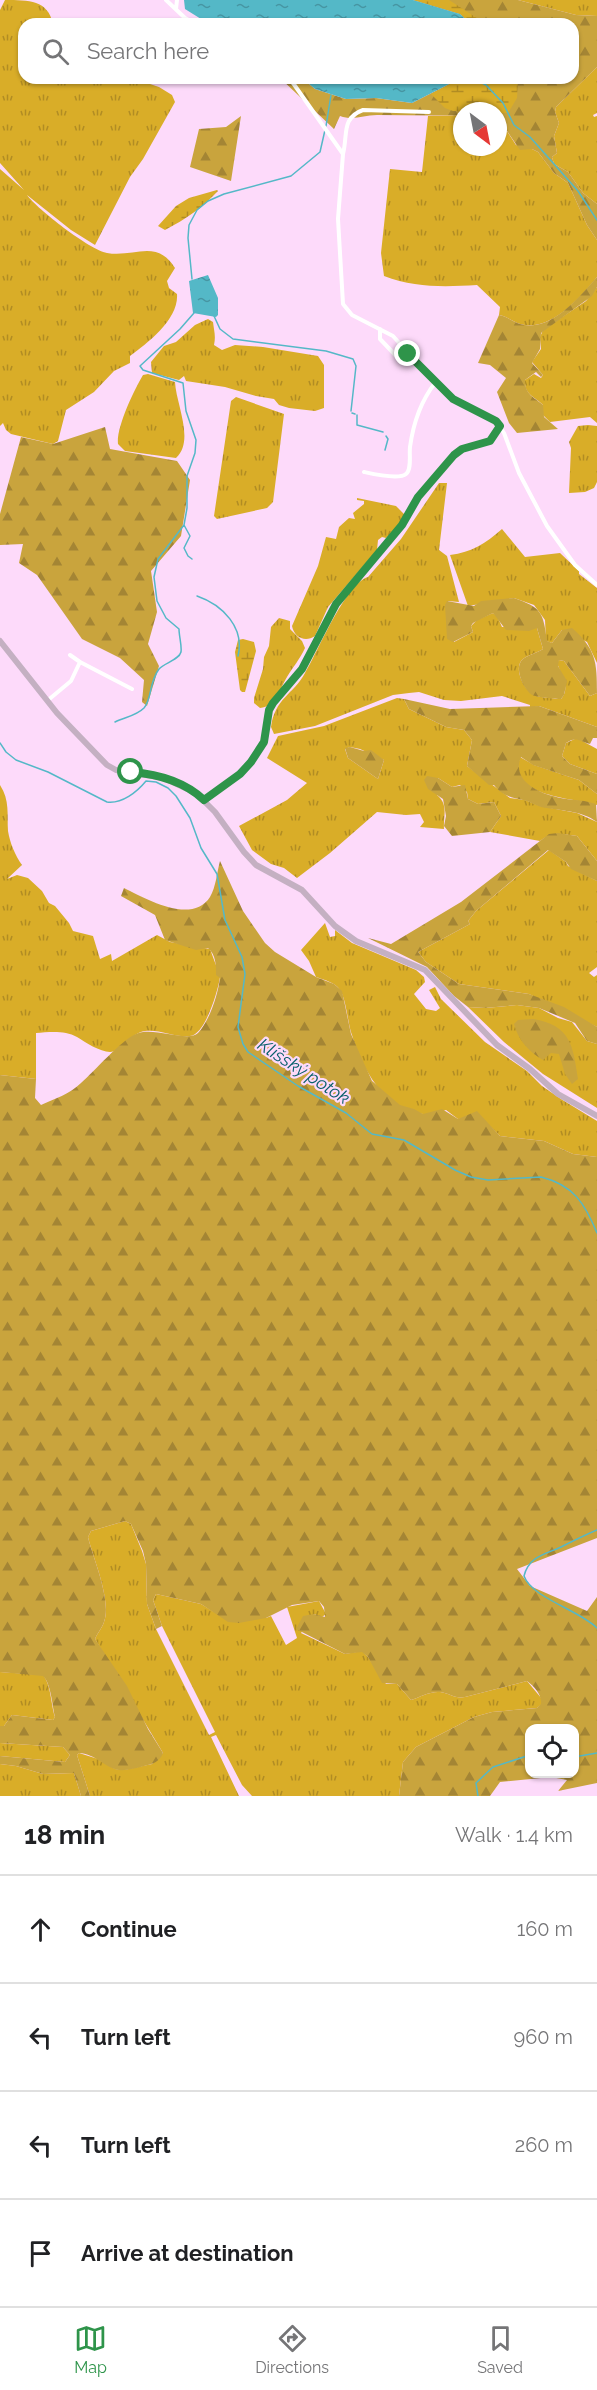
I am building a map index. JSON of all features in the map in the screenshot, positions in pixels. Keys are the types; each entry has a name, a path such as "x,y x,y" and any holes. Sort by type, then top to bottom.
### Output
{"main road":[{"path":"0,641 47,701 109,767 164,778 191,789 204,800 256,865 306,893 335,926 356,941 425,970 493,1041 558,1094 597,1116"}],"street":[{"path":"166,0 188,18"},
{"path":"176,9 177,0"},
{"path":"294,84 343,154"},
{"path":"429,112 363,110 349,118 343,154 338,219 343,304 352,315 393,336 435,383 453,399 491,417 500,426 519,473 550,530 569,557 597,585"},
{"path":"380,329 380,339 401,361 408,354"},
{"path":"364,472 400,477 406,474 414,428 426,394 435,383"},
{"path":"204,800 240,774 251,762 264,742 269,710 273,703 302,669 336,604 402,525 418,497 454,455 462,449 490,441 500,426"},
{"path":"70,655 132,690"},
{"path":"47,701 71,681 80,662"}],"green space":[{"path":"5,0 29,1 42,6 51,18 18,18 18,84 150,84 172,95 175,102 143,159 130,177 95,245 71,230 27,195 41,210 64,228 99,250 117,254 152,251 168,259 175,268 167,281 169,288 177,294 173,312 168,321 161,330 130,356 130,363 114,371 94,392 66,410 58,441 53,444 11,434 3,423 0,426 0,169 24,190 0,163 0,10"},
{"path":"413,0 518,0 576,15 597,16 597,67 556,107 555,112 559,123 554,136 557,153 552,157 554,164 568,172 583,193 597,204 597,240 587,225 568,183 554,173 538,152 532,149 520,150 507,131 507,102 453,102 453,115 377,115 350,118 340,116 334,129 286,84 309,84 315,89 346,99 376,98 412,103 449,84 579,84 579,18 464,18 460,14"},
{"path":"413,0 449,0 477,18 464,18 460,14"},
{"path":"518,0 597,0 597,16 576,15"},
{"path":"597,67 597,113 593,115 597,116 597,204 583,193 568,172 554,164 552,157 557,153 554,136 559,123 555,112 556,107"},
{"path":"450,84 518,84 517,98 508,113 507,102 453,102 453,111 445,108 431,94"},
{"path":"453,115 453,156 507,156 507,131 516,145 538,152 554,173 568,183 587,225 597,240 597,277 564,311 542,323 520,324 499,315 500,307 477,285 419,285 384,276 381,253 390,169 422,172 428,116"},
{"path":"241,116 231,181 190,167 199,129 226,127"},
{"path":"217,190 206,203 180,222 165,230 158,226 176,206 189,198"},
{"path":"597,277 597,287 592,296 541,333 540,349 532,363 543,375 541,377 536,372 525,380 528,392 543,405 544,417 558,429 517,433 509,423 497,392 506,378 490,365 478,363 499,315 520,324 543,323 564,311"},
{"path":"597,287 597,423 590,417 550,422 543,415 543,405 526,389 525,380 534,374 541,378 543,375 532,362 541,349 540,337 543,330 586,301"},
{"path":"208,319 213,322 214,345 222,350 235,345 318,356 324,365 324,408 315,411 289,408 279,405 274,399 225,387 186,381 184,376 179,380 152,373 151,362 164,346 176,342 195,325"},
{"path":"148,374 175,382 184,432 184,442 176,458 125,451 118,444 120,429 131,399 143,375"},
{"path":"236,397 284,414 273,502 267,508 217,519 214,516 231,401"},
{"path":"578,426 597,426 597,482 594,488 585,492 569,493 571,448 569,442"},
{"path":"105,427 110,449 177,461 190,480 181,536 151,571 157,612 148,644 159,666 147,706 142,702 144,680 120,658 82,639 37,575 19,563 23,544 0,545 0,514 21,437 53,444"},
{"path":"439,483 447,483 439,550 447,556 459,602 448,601 454,642 473,632 471,626 477,620 493,613 502,627 537,628 543,649 524,658 520,664 520,675 525,686 537,696 561,699 565,686 557,663 559,660 564,661 590,696 597,693 597,727 539,706 530,708 530,705 502,696 461,701 444,700 419,692 393,695 315,726 274,734 271,727 276,709 305,673 341,605 359,582 368,577 401,539"},
{"path":"357,498 396,506 405,515 397,528 386,538 382,537 378,540 377,550 328,607 315,636 307,639 300,638 292,626 318,566 326,537 336,539 339,527 349,518 355,519 353,513 364,504 364,501 357,500"},
{"path":"502,529 525,557 560,553 579,571 579,574 597,588 597,663 587,642 562,630 552,643 546,641 545,620 534,605 514,598 468,606 450,555 478,546"},
{"path":"514,598 540,612 547,641 552,643 562,630 572,628 580,636 594,657 597,693 590,696 564,661 559,660 558,666 567,681 561,699 532,695 529,692 523,683 519,668 524,658 543,649 537,628 529,631 506,630 493,613 473,623 471,626 473,632 453,642 447,639 445,605 447,601 474,606 481,601"},
{"path":"279,618 290,621 290,629 302,641 305,648 274,701 260,708 254,703 254,698 269,646 271,627"},
{"path":"238,640 254,642 256,651 245,692 240,690 235,652"},
{"path":"397,698 404,699 409,709 446,727 464,730 472,740 467,766 510,798 577,813 597,822 597,861 577,836 553,834 540,841 490,832 501,816 494,802 478,804 468,799 467,792 460,785 452,787 438,778 437,795 444,807 444,829 420,827 424,822 420,814 377,812 297,878 284,868 271,864 252,850 239,826 287,800 307,783 267,758 278,736 324,726","holes":["350,747 384,760 378,779 348,758 345,749"]},
{"path":"404,699 450,709 539,706 597,727 597,738 593,738 590,744 578,740 569,741 566,743 562,756 570,764 597,774 597,794 579,780 533,765 521,757 519,764 522,777 539,791 558,798 596,804 597,822 577,813 541,807 511,797 500,792 494,785 489,785 467,766 472,740 464,730 446,727 409,709"},
{"path":"577,738 597,749 597,774 570,764 562,756 566,743"},
{"path":"345,748 364,751 371,750 384,760 378,779 348,758"},
{"path":"520,757 534,765 579,780 597,794 597,805 559,797 533,788 524,781 519,771"},
{"path":"427,776 438,778 452,787 465,785 468,799 478,804 494,802 501,816 490,832 452,836 444,826 446,816 443,799 428,789 424,780"},
{"path":"0,785 7,802 10,840 22,865 7,879 17,875 28,878 42,891 49,903 55,906 73,931 93,936 100,959 111,954 112,961 157,935 170,942 210,949 217,968 216,972 220,977 206,1021 196,1034 179,1036 156,1031 140,1032 118,1049 106,1052 67,1033 36,1033 36,1079 0,1075"},
{"path":"549,834 577,836 597,861 597,881 571,869 566,862 548,850 476,911 468,921 470,924 418,952 426,962 459,984 529,994 564,1007 597,1027 597,1044 587,1041 575,1023 539,1008 517,1005 468,1007 454,996 427,967 368,938 391,944 461,902"},
{"path":"549,850 568,866 597,881 597,967 589,973 594,977 597,975 597,1027 529,994 459,984 426,962 418,952 470,924 468,921 476,911"},
{"path":"220,861 243,911 265,943 275,952 316,977 334,984 342,991 351,1034 372,1081 400,1105 423,1114 442,1109 458,1119 477,1111 500,1136 544,1141 573,1154 597,1157 597,1538 517,1569 530,1586 587,1611 597,1597 597,1783 558,1791 567,1780 556,1778 579,1778 579,1724 525,1724 525,1778 541,1778 500,1782 490,1796 399,1796 403,1762 416,1747 474,1717 492,1712 537,1708 541,1704 539,1694 527,1681 465,1697 436,1692 411,1700 397,1684 382,1683 368,1657 362,1652 345,1654 296,1629 303,1616 314,1614 325,1617 324,1607 319,1601 292,1605 266,1618 239,1623 228,1622 201,1604 156,1594 153,1600 162,1626 156,1629 147,1604 146,1564 143,1551 131,1524 125,1521 91,1531 88,1537 106,1603 104,1622 95,1639 127,1686 148,1729 163,1753 162,1756 158,1761 150,1764 122,1770 114,1769 90,1755 79,1753 77,1755 90,1796 81,1796 74,1773 43,1774 0,1764 0,1756 65,1762 70,1755 63,1747 0,1743 0,1726 4,1726 12,1715 53,1720 55,1717 50,1689 43,1676 0,1672 0,1075 36,1079 35,1098 41,1105 77,1087 115,1049 136,1034 151,1032 193,1036 198,1033 210,1014 219,984 220,978 216,975 213,954 208,948 196,950 165,940 155,915 121,896 124,888 168,907 192,909 202,905 210,897"},
{"path":"325,923 330,937 335,936 335,930 352,943 416,970 424,977 425,982 414,994 426,1009 436,1011 440,1008 429,990 435,987 441,999 485,1042 527,1071 542,1086 597,1121 597,1157 573,1154 544,1141 500,1136 482,1118 458,1119 446,1110 426,1114 409,1111 386,1096 369,1074 356,1048 340,990 332,983 316,977 301,950"},
{"path":"517,1005 539,1008 572,1022 587,1041 597,1044 597,1108 543,1074 504,1042 468,1007"},
{"path":"533,1019 555,1026 568,1039 572,1047 578,1079 572,1084 565,1074 559,1054 551,1053 543,1060 521,1040 514,1024 518,1020"},
{"path":"125,1521 131,1524 146,1564 147,1604 156,1629 209,1735 215,1732 162,1626 153,1600 156,1594 201,1604 214,1612 266,1618 271,1616 286,1645 297,1638 287,1607 319,1601 326,1614 322,1617 314,1614 301,1633 345,1654 362,1651 386,1684 397,1684 411,1700 436,1692 465,1697 527,1681 542,1699 542,1704 537,1708 492,1712 474,1717 416,1747 403,1762 399,1796 252,1796 242,1785 216,1735 211,1737 239,1796 90,1796 77,1755 79,1753 98,1759 115,1769 124,1770 152,1764 163,1753 95,1639 104,1622 106,1603 88,1537 91,1531"},
{"path":"0,1672 43,1675 49,1689 55,1717 53,1720 12,1715 4,1726 0,1726"},
{"path":"0,1743 63,1747 70,1755 65,1762 0,1756"},
{"path":"0,1764 43,1774 74,1773 81,1796 0,1796"}],"water":[{"path":"184,0 413,0 460,14 464,18 199,18 185,9"},
{"path":"309,84 449,84 412,103 376,98 346,99 315,89"},
{"path":"208,275 218,298 216,317 193,313 189,281"}],"waterway":[{"path":"484,84 503,103 514,125 530,137 578,191 597,220"},
{"path":"326,126 331,95"},
{"path":"192,279 188,238 189,225 197,210 208,201 224,194 291,176 320,152 325,130"},
{"path":"115,722 134,715 144,708 159,669 181,652 179,629 166,618 157,601 154,577 158,559 184,525 187,508 187,476 195,453 196,440 186,411 183,383 143,370 140,366 194,313"},
{"path":"214,316 220,329 233,339 326,351 353,359 356,366 351,411"},
{"path":"357,415 357,425 383,432"},
{"path":"385,450 388,439 386,436"},
{"path":"184,525 190,536 184,548 192,559"},
{"path":"197,596 215,605 230,619 238,636 238,656"},
{"name":"Klíšský potok","path":"0,743 16,760 48,772 107,802 118,801 129,796 146,781 156,782 168,788 176,796 190,818 201,848 217,874 225,920 242,957 245,974 238,1027 248,1052 298,1086 346,1113 372,1134 404,1140 471,1177 488,1180 541,1177 562,1185 583,1205 597,1233"},
{"name":"Klíšský potok","path":"597,1530 534,1560 526,1569 524,1576 536,1591 597,1628"},
{"name":"Klíšský potok","path":"579,1756 597,1753"},
{"name":"Klíšský potok","path":"478,1796 476,1783 493,1767 525,1757"}],"route":[{"path":"131,772 164,778 191,789 204,800 240,774 264,742 269,710 302,669 317,636 336,604 402,525 418,497 454,455 462,449 484,444 496,435 500,426 496,421 453,399 408,354"}]}
